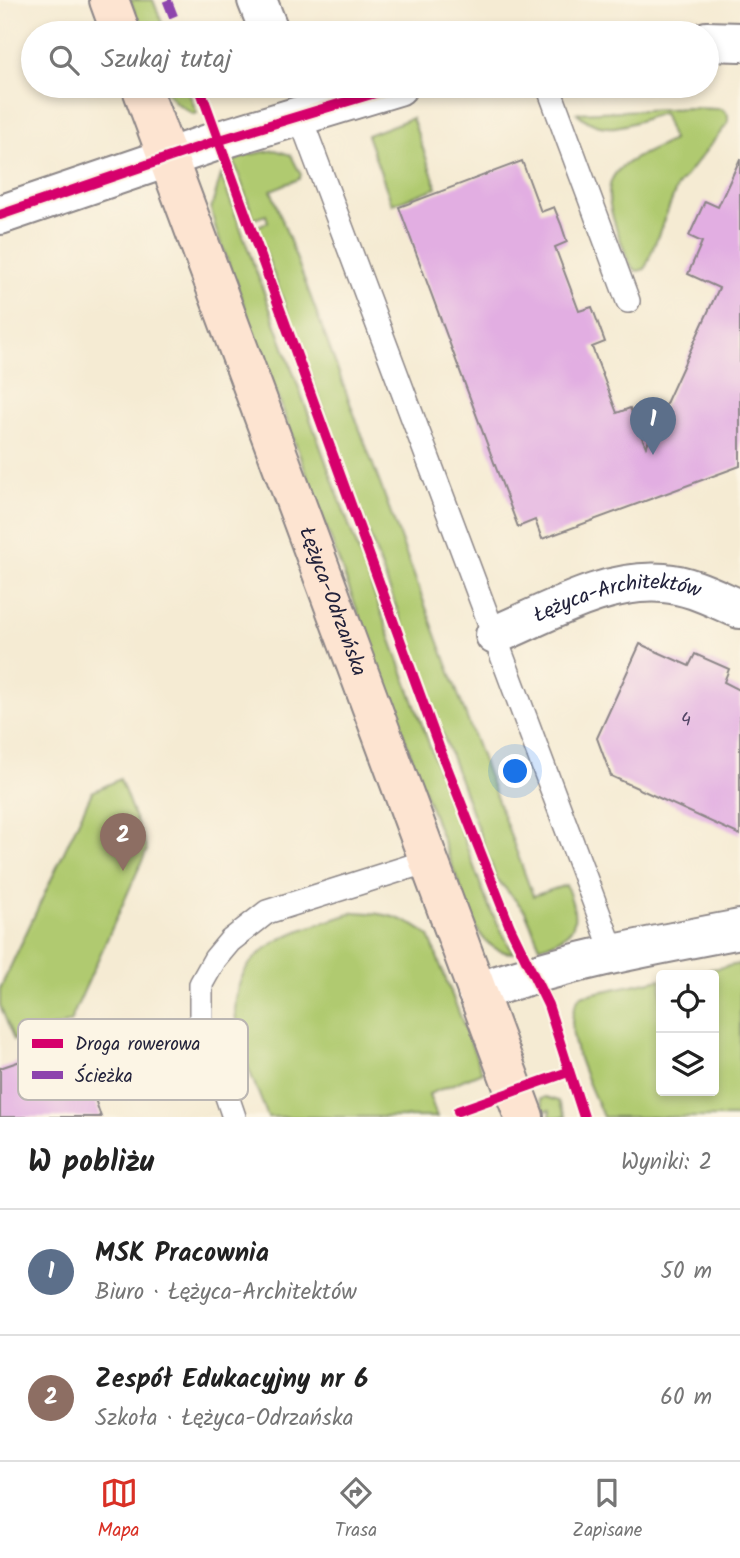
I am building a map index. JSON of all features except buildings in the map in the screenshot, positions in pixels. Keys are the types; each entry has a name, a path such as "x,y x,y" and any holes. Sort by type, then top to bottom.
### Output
{"main road":[{"path":"109,0 117,21"},
{"name":"Łężyca-Odrzańska","path":"146,98 524,1117"}],"street":[{"path":"257,0 265,21"},
{"path":"719,41 740,42"},
{"path":"0,215 168,158 295,101 316,98"},
{"name":"Łężyca-Architektów","path":"495,635 594,593 637,583 666,583 701,592 740,609"},
{"path":"477,992 533,972 613,952 740,929"}],"lane":[{"path":"552,98 628,300"},
{"path":"295,101 362,289 613,952"},
{"path":"201,1019 201,984 215,959 230,941 267,912 428,862"},
{"path":"227,1100 233,1117"}],"green space":[{"path":"130,0 153,0 161,21 138,21"},
{"path":"172,98 191,98 197,113 193,114"},
{"path":"722,109 728,115 728,123 677,187 645,269 638,271 629,262 612,216 610,185 615,174 624,165 673,140 663,113 629,124 609,127 598,126 577,113"},
{"path":"412,118 437,188 392,204 367,135"},
{"path":"275,150 291,155 301,175 299,179 271,190 533,896 566,885 571,897 573,925 563,937 540,947 525,911 496,878 256,227 268,222 266,215 254,219 234,161 247,155"},
{"path":"221,175 488,905 513,953 488,944 473,922 216,230 211,209"},
{"path":"120,779 147,850 71,1019 18,1019 18,1039 14,1040 0,1005 0,989 92,792"},
{"path":"355,912 395,917 412,924 429,936 482,1072 429,1094 437,1117 268,1117 248,1066 248,1019 237,1019 236,1001 240,980 253,960 274,943 303,929"},
{"path":"740,964 740,1117 603,1117 578,1056 574,1039 572,1023 580,996 656,980 656,1096 719,1096 719,970 707,970"},
{"path":"545,1097 558,1101 566,1117 550,1117 550,1110 544,1111 540,1099"}],"marked path":[{"path":"167,0 175,21"}],"cycle path":[{"path":"203,98 439,747 510,927 548,1005 584,1117"},
{"path":"0,215 220,140 358,98"},
{"path":"458,1111 568,1072"}],"place":[{"name":"MSK Pracownia","path":"653,455"},
{"name":"Zespół Edukacyjny nr 6","path":"123,871"}]}
